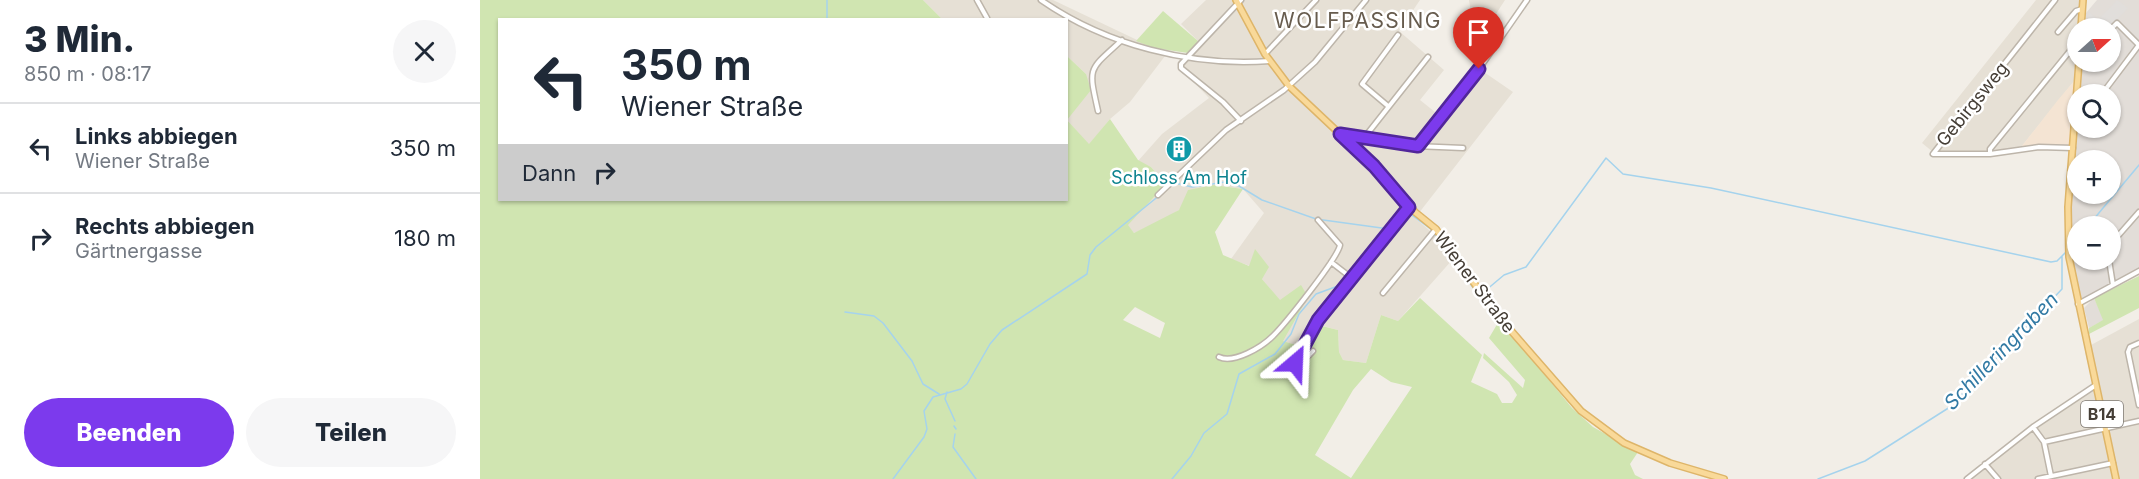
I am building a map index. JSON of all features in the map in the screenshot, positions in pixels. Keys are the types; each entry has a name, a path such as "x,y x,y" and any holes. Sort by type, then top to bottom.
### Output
{"main road":[{"path":"2082,18 2083,0"},
{"name":"Wiener Straße","path":"1238,1 1265,54 1289,86 1374,166 1409,207 1435,231 1482,294 1578,408 1624,443 1724,479"},
{"name":"B14","path":"2074,138 2069,257 2116,479"}],"street":[{"path":"977,0 987,18"},
{"path":"1041,0 1122,40 1186,58 1248,63 1270,61"},
{"path":"1265,54 1316,0"},
{"path":"1158,195 1226,130 1289,86 1314,62 1366,0"},
{"path":"1418,146 1479,69 1527,0"},
{"name":"Gebirgsweg","path":"2055,0 1933,154 1989,154 2039,147 2073,148"},
{"path":"1238,1 1182,61 1182,68 1223,102 1241,121"},
{"path":"2058,32 2076,11 2082,9"},
{"path":"2121,27 2139,45 2121,69"},
{"path":"1389,106 1362,84 1398,35"},
{"path":"1098,111 1090,79 1092,68 1122,40"},
{"path":"1989,154 1990,149 2067,54"},
{"path":"1365,138 1428,57"},
{"path":"2110,84 2119,72"},
{"path":"1340,134 1418,146 1463,148"},
{"path":"1313,351 1303,365 1299,366 1295,363 1318,320 1409,207"},
{"path":"2121,232 2139,212"},
{"path":"1219,357 1227,360 1235,359 1271,337 1331,262 1340,245 1318,220"},
{"path":"1383,293 1435,231"},
{"path":"1331,262 1351,278"},
{"path":"2111,270 2113,285"},
{"path":"2078,304 2139,271"},
{"path":"2139,343 2130,347 2128,352 2139,405"},
{"path":"1966,479 2033,427 2096,385"},
{"path":"2044,442 2139,421"},
{"path":"2033,427 2044,442 2051,476"},
{"path":"2038,479 2113,463"},
{"path":"1985,464 1998,479"}],"shaded area":[{"path":"923,0 1053,0 1154,48 1165,56 1130,102 1110,119 1089,145 1068,121 1086,74 1068,57 1068,18 941,18"},
{"path":"1206,0 1420,0 1399,31 1444,70 1420,100 1440,116 1478,68 1513,92 1415,218 1437,237 1453,259 1398,321 1381,315 1366,363 1343,360 1339,352 1338,330 1319,325 1303,347 1283,341 1280,301 1262,279 1255,250 1250,266 1231,259 1264,213 1243,189 1214,185 1166,219 1134,233 1127,225 1166,184 1151,167 1138,161 1162,134 1209,98 1179,67 1198,41 1181,24"},
{"path":"1469,0 1505,0 1476,45"},
{"path":"2036,0 2081,0 2080,18 2067,18 2067,72 2076,72 2075,80 2072,84 2067,84 2067,90 2018,151 1939,157 1922,143"},
{"path":"2097,0 2139,0 2139,272 2080,304 2074,270 2121,270 2121,216 2071,216 2071,204 2121,204 2121,150 2075,150 2075,138 2121,138 2121,84 2080,84 2081,72 2121,72 2121,18 2086,18 2086,13"},
{"path":"2117,0 2128,8 2118,18 2100,18"},
{"path":"2089,12 2096,18 2088,18"},
{"path":"2067,89 2067,138 2072,138 2071,149 2018,151"},
{"path":"2094,298 2104,320 2089,328 2084,308"},
{"path":"2139,319 2139,479 1964,479 2034,425 2093,385 2085,352 2091,345"}],"green space":[{"path":"480,0 923,0 941,18 498,18 498,201 1068,201 1068,121 1089,144 1110,119 1138,160 1151,167 1166,184 1128,225 1134,233 1179,210 1188,190 1214,185 1243,189 1215,232 1223,255 1249,266 1255,249 1269,267 1262,279 1280,300 1301,285 1308,297 1283,341 1303,347 1318,325 1338,330 1339,352 1343,360 1366,363 1381,315 1398,321 1420,298 1482,355 1471,382 1497,394 1502,403 1512,403 1517,395 1509,382 1483,358 1484,353 1523,388 1525,380 1489,338 1499,321 1540,365 1540,369 1572,408 1593,427 1638,452 1630,464 1635,475 1643,479 480,479","holes":["1135,307 1165,323 1160,338 1123,320","1371,369 1391,382 1412,387 1351,478 1315,455 1353,390"]},
{"path":"1163,11 1198,41 1188,53 1154,48 1136,41"},
{"path":"1068,57 1086,74 1091,90 1068,119"},
{"path":"2139,276 2139,308 2089,334 2089,328 2103,320 2094,298"}],"waterway":[{"path":"827,0 827,18"},
{"path":"1435,234 1479,296 1504,275 1526,267 1606,158 1623,174 1711,188 2051,262 2057,261 2066,252"},
{"path":"2096,216 2139,165"},
{"path":"1170,186 1175,183 1192,187 1225,182 1239,186 1262,200 1316,219 1389,229"},
{"path":"893,479 924,437 927,429 924,411 933,397 961,389 967,384 990,344 1002,330 1087,274 1090,255 1096,247 1166,190"},
{"path":"1393,229 1409,213 1432,230"},
{"name":"Schilleringraben","path":"1818,479 1865,461 1950,407 2062,289 2062,256"},
{"path":"1172,479 1191,456 1204,433 1227,414 1239,374 1275,354 1291,334 1299,314 1316,294 1346,283"},
{"path":"845,312 874,316 883,323 912,361 923,384 939,394"},
{"path":"947,392 945,399 955,421"},
{"path":"955,434 953,447 976,479"}],"place":[{"name":"Schloss Am Hof","path":"1179,149"}],"district":[{"name":"WOLFPASSING","path":"1358,20"}],"route":[{"path":"1295,363 1318,320 1409,207 1374,166 1340,134 1418,146 1479,69"}]}
